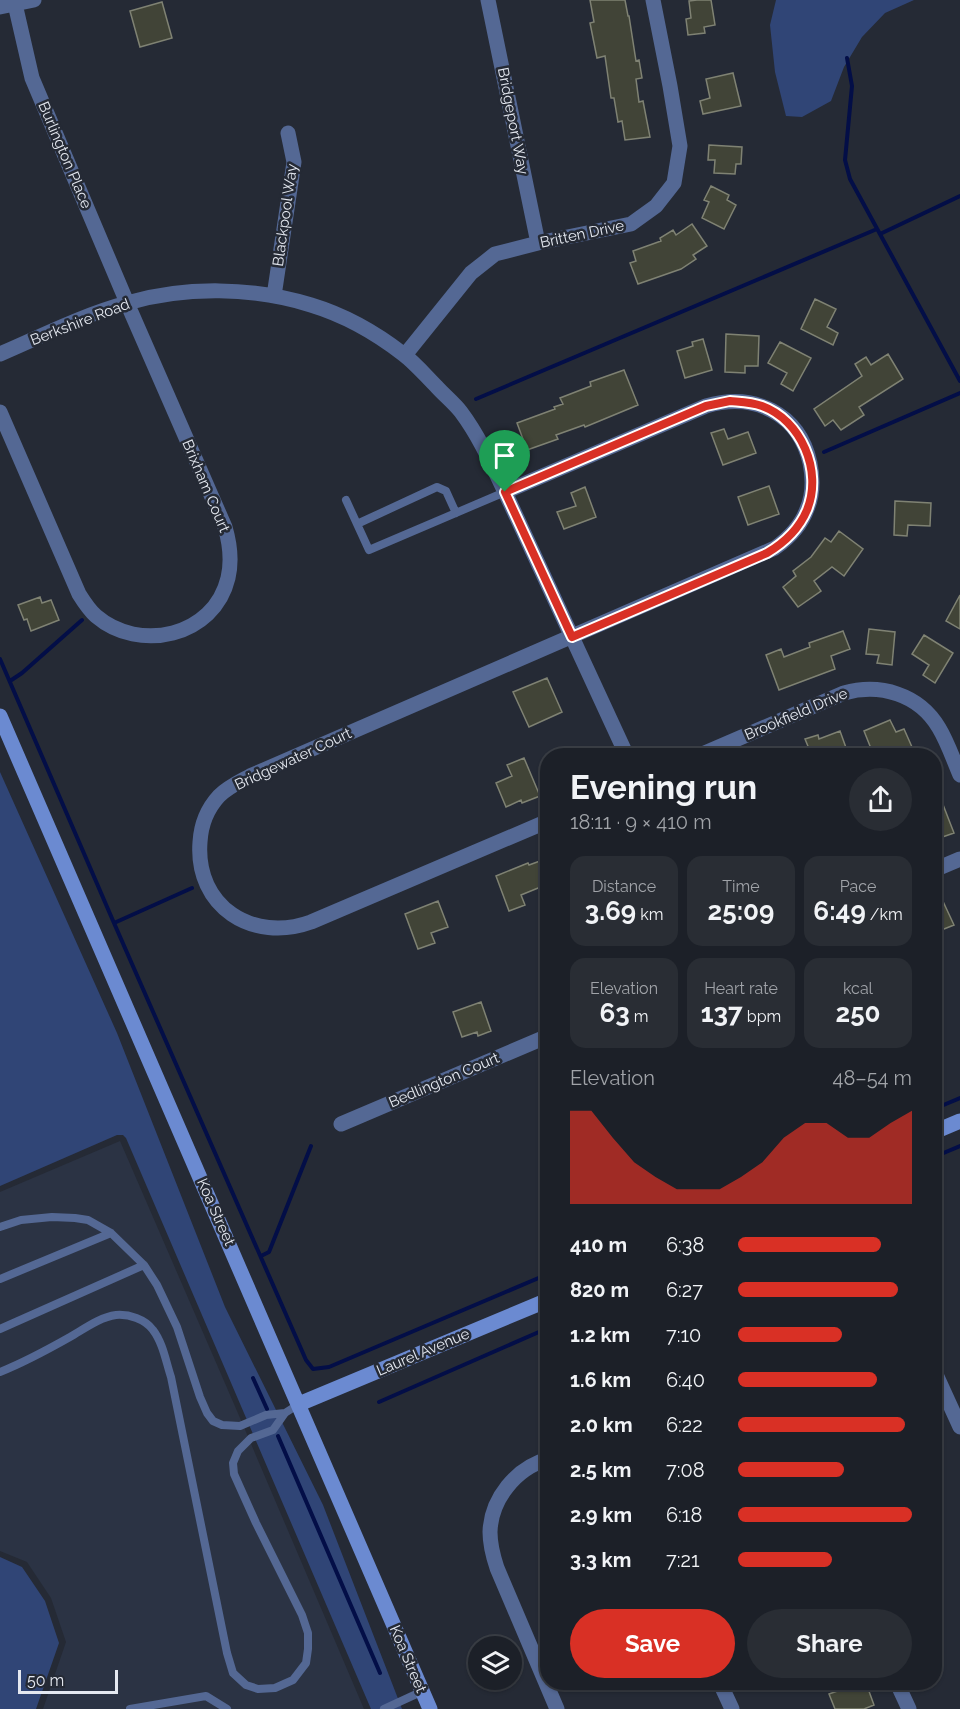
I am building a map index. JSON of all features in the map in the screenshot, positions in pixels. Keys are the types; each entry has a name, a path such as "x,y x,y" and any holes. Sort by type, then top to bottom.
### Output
{"main road":[{"name":"Koa Street","path":"0,716 430,1709"},
{"path":"942,1129 960,1121"},
{"name":"Laurel Avenue","path":"299,1404 540,1303"}],"street":[{"path":"7,5 34,0"},
{"name":"Bridgeport Way","path":"488,0 538,243"},
{"name":"Britten Drive","path":"405,355 471,273 495,254 631,224 656,206 674,183 680,146 653,0"},
{"name":"Burlington Place","path":"7,5 32,78 127,303"},
{"name":"Blackpool Way","path":"274,296 294,162 288,133"},
{"name":"Berkshire Road","path":"0,354 91,315 127,303 201,291 244,292 312,305 345,318 378,336 405,355 460,412 483,449 623,748"},
{"name":"Brixham Court","path":"0,412 78,594 91,611 112,627 139,636 171,634 186,629 200,620 217,601 228,579 229,540 127,303"},
{"name":"Bridgewater Court","path":"505,492 648,429 718,402 742,402 764,406 782,417 796,431 801,440 807,453 811,472 810,502 800,523 783,543 767,553 231,786 220,795 204,818 199,852 202,871 208,887 230,913 256,926 287,929 311,922 540,824"},
{"name":"Brookfield Drive","path":"717,748 844,693 856,689 882,689 908,698 929,714 946,742 960,775"},
{"path":"942,867 960,859"},
{"name":"Bedlington Court","path":"341,1124 540,1039"},
{"path":"942,1388 960,1427"},
{"path":"540,1462 520,1473 503,1492 492,1518 490,1533 497,1568 540,1669"},
{"path":"549,1690 557,1709"},
{"path":"723,1690 732,1709"},
{"path":"900,1690 909,1709"}],"lane":[{"path":"357,524 437,487 446,491 456,513"},
{"path":"346,500 369,550 505,492"},
{"path":"0,1227 21,1220 52,1217 75,1218 88,1220 111,1233 144,1264 158,1285 177,1327 200,1397 213,1421 222,1425 240,1426 266,1414 285,1413"},
{"path":"0,1279 111,1233"},
{"path":"0,1329 144,1264"},
{"path":"0,1372 115,1315 142,1320 153,1330 163,1348 171,1377 227,1653 233,1673 246,1685 258,1689 275,1688 292,1680 306,1663 308,1633 302,1615 234,1474 233,1463 238,1451 251,1438 273,1430 285,1413 299,1404"},
{"path":"384,1709 423,1691"},
{"path":"130,1709 206,1696 227,1709"}],"shaded area":[{"path":"776,0 914,0 885,13 862,37 844,67 831,101 802,117 786,116 775,72 770,25"},
{"path":"0,772 117,1033 225,1307 323,1505 402,1709 371,1709 126,1138 123,1135 117,1135 0,1186"},
{"path":"120,1141 364,1709 43,1709 66,1642 51,1598 27,1562 0,1551 0,1192"},
{"path":"0,1557 22,1567 45,1601 59,1643 36,1709 0,1709"}],"building":[{"path":"590,0 625,0 636,61 639,60 642,78 636,79 639,102 643,101 650,137 625,140 622,121 618,122 614,98 611,98 605,56 597,58 590,23 594,22"},
{"path":"711,0 715,25 704,27 705,33 688,35 686,19 691,18 689,1"},
{"path":"162,2 172,38 140,47 130,11"},
{"path":"733,73 741,106 703,114 700,101 710,98 706,79"},
{"path":"709,145 742,147 741,164 736,164 735,174 714,173 715,160 708,160"},
{"path":"711,186 729,195 727,200 736,205 724,229 702,218 709,202 704,200"},
{"path":"692,224 707,246 693,255 696,259 681,269 638,284 630,263 636,261 633,251 661,241 660,238 673,230 676,235"},
{"path":"815,299 836,309 827,327 838,333 833,345 801,329"},
{"path":"726,334 759,336 758,366 745,366 745,373 725,372"},
{"path":"703,339 712,370 685,378 677,351 693,346 692,342"},
{"path":"780,342 811,358 793,391 781,384 787,373 768,363"},
{"path":"888,354 903,379 859,407 864,415 841,430 833,420 825,426 814,409 862,376 855,364 866,357 871,365"},
{"path":"624,370 638,405 585,427 584,425 556,435 558,439 527,450 517,423 555,409 554,407 563,404 560,398 591,386 590,382"},
{"path":"724,429 728,439 748,432 756,453 723,465 711,433"},
{"path":"769,486 779,514 748,525 738,497"},
{"path":"585,487 596,517 564,529 557,512 576,506 571,493"},
{"path":"895,501 931,503 930,526 908,525 907,536 894,535"},
{"path":"839,531 863,549 844,576 832,567 814,581 821,591 798,607 783,587 796,576 793,571 811,557 825,538 831,542"},
{"path":"960,595 960,629 946,621"},
{"path":"40,597 42,603 51,600 59,620 31,631 18,605"},
{"path":"869,629 895,632 892,665 877,663 879,655 866,654"},
{"path":"843,631 850,649 831,656 835,669 779,690 766,655 781,649 784,657 810,647 809,643"},
{"path":"924,635 953,653 935,683 923,675 929,665 912,654"},
{"path":"547,678 562,712 529,727 513,692"},
{"path":"890,720 896,732 904,729 912,747 871,748 864,731"},
{"path":"840,731 846,748 809,748 805,739 818,735 819,739"},
{"path":"524,758 540,796 522,803 521,800 506,807 496,783 512,776 507,765"},
{"path":"942,802 954,833 942,837"},
{"path":"540,861 540,887 521,895 525,905 509,911 496,876 528,863 529,865"},
{"path":"942,899 954,925 942,930"},
{"path":"438,901 448,927 431,933 435,943 418,949 405,914"},
{"path":"481,1002 491,1031 478,1036 477,1032 462,1037 453,1012"},
{"path":"840,1690 869,1690 874,1705 864,1709 835,1709 829,1694"}],"waterway":[{"path":"847,58 852,86 845,160 850,179 960,381"},
{"path":"880,234 960,196"},
{"path":"476,399 877,229"},
{"path":"824,452 960,393"},
{"path":"10,681 82,620"},
{"path":"0,659 306,1360 313,1369 329,1367 540,1277"},
{"path":"114,923 192,888"},
{"path":"942,1106 960,1098"},
{"path":"261,1256 269,1252 311,1146"},
{"path":"942,1154 960,1146"},
{"path":"379,1402 540,1332"},
{"path":"253,1378 267,1409"},
{"path":"278,1436 380,1673"}],"route":[{"path":"730,401 764,406 782,417 796,431 801,440 807,453 812,479 810,502 804,517 790,536 775,548 572,637 505,492 648,429 706,406 730,401"}]}
